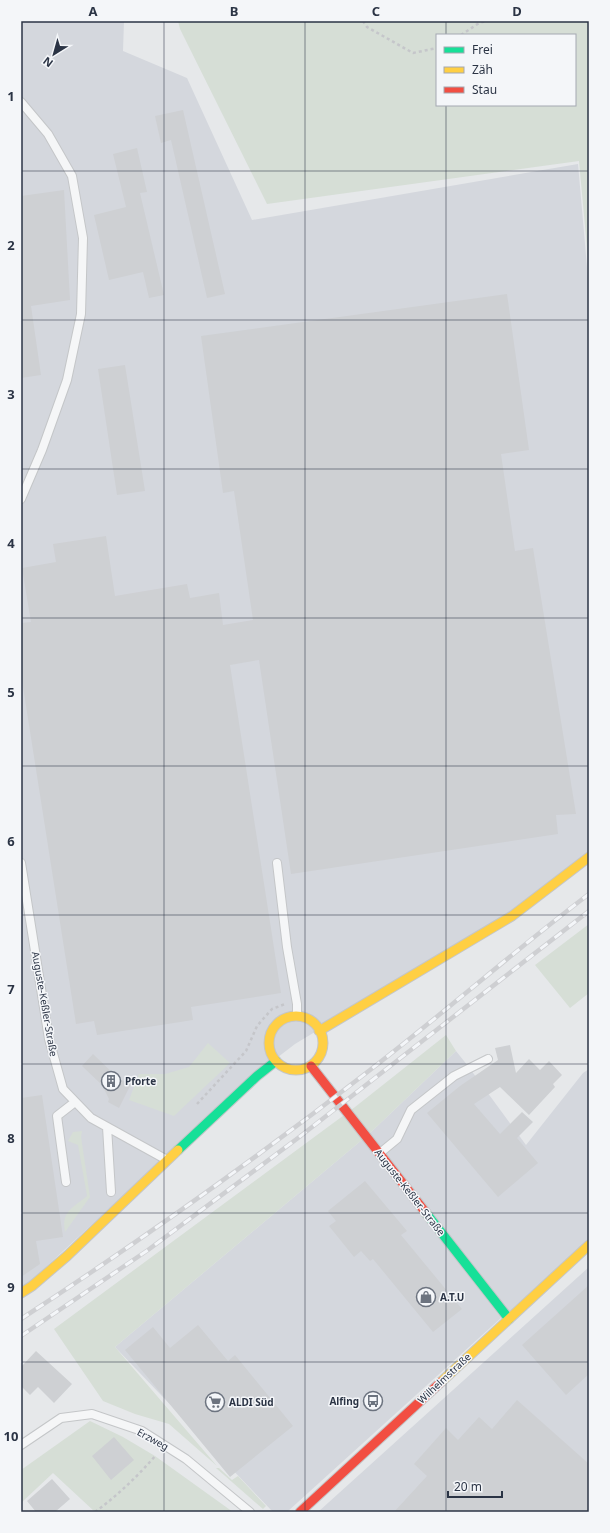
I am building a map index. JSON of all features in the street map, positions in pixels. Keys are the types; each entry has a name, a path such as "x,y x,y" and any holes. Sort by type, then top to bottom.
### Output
{"street":[{"path":"319,1031 512,916 589,857"},
{"path":"297,1016 305,1018 312,1022 319,1031 322,1036 323,1044 321,1053 311,1066 294,1070 286,1068 276,1061 270,1050 270,1034 275,1026 288,1017 297,1016"},
{"path":"21,1293 32,1286 67,1256 257,1076 276,1061"},
{"name":"Auguste-Keßler-Straße","path":"311,1066 509,1319"},
{"name":"Wilhelmstraße","path":"300,1512 589,1245"}],"lane":[{"path":"21,102 48,134 72,176 83,238 81,314 68,380 42,450 21,499"},
{"name":"Auguste-Keßler-Straße","path":"21,863 49,1039 63,1089 91,1118 168,1160"},
{"path":"277,863 287,946 297,1004 297,1016"},
{"path":"380,1153 397,1139 411,1110 454,1076 488,1059"},
{"path":"66,1182 57,1116 75,1102"},
{"path":"107,1127 111,1192"},
{"name":"Erzweg","path":"21,1445 61,1418 92,1414 142,1431 186,1459 250,1512"}],"path":[{"path":"363,21 367,27 413,53 436,48"},
{"path":"462,34 479,23 486,21"},
{"path":"95,1512 132,1481 155,1456"}],"shaded area":[{"path":"21,21 124,21 123,51 187,78 252,220 578,164 589,290 589,852 510,914 295,1044 247,1081 21,1290"},
{"path":"178,21 589,21 589,269 579,161 267,204 180,29"},
{"path":"589,924 589,993 570,1008 535,965"},
{"path":"446,1035 456,1051 369,1134 115,1347 217,1466 169,1424 135,1414 103,1401 54,1329 355,1107"},
{"path":"208,1043 230,1063 174,1116 129,1100 139,1074 165,1074 189,1067"},
{"path":"456,1051 526,1145 583,1073 589,1069 589,1242 508,1314 369,1134"},
{"path":"82,1131 81,1137 90,1197 65,1232 65,1219 69,1211 87,1196 78,1145 68,1141 73,1132"},
{"path":"363,1139 501,1318 287,1512 273,1512 115,1347"},
{"path":"589,1267 589,1512 318,1512"},
{"path":"90,1421 123,1437 155,1456 233,1512 95,1512 53,1473 21,1503 21,1470"},
{"path":"216,1468 219,1468 232,1480 238,1476 266,1506 263,1509"}],"building":[{"path":"183,110 225,294 207,298 171,140 161,143 155,116"},
{"path":"137,148 147,192 140,193 164,295 149,298 143,272 109,280 94,215 126,207 113,154"},
{"path":"64,190 70,300 31,306 41,375 21,378 21,196"},
{"path":"507,294 529,450 501,454 515,551 533,548 576,814 556,815 558,834 291,874 259,660 230,665 281,993 191,1007 193,1020 97,1035 94,1021 76,1024 21,674 21,623 31,622 22,568 56,562 53,544 106,536 115,596 187,584 190,598 219,593 223,625 253,620 234,491 223,493 201,336"},
{"path":"125,365 145,491 117,495 98,369"},
{"path":"510,1045 516,1073 529,1059 540,1070 549,1061 562,1075 553,1084 555,1087 529,1115 500,1087 474,1104 500,1134 522,1112 533,1122 517,1138 538,1163 498,1197 427,1113 460,1086 498,1060 495,1048"},
{"name":"Pforte","path":"93,1054 119,1079 131,1084 119,1108 108,1102 109,1099 102,1085 82,1066"},
{"path":"42,1095 63,1237 36,1241 40,1264 21,1277 21,1098"},
{"path":"365,1181 407,1231 401,1235 462,1309 433,1332 373,1259 370,1261 361,1251 354,1257 329,1226 336,1221 328,1211"},
{"path":"589,1285 589,1374 566,1395 522,1345"},
{"path":"198,1325 228,1361 235,1355 293,1426 230,1477 125,1350 153,1327 170,1348"},
{"path":"36,1351 72,1384 54,1403 38,1387 30,1395 21,1386 21,1367"},
{"path":"517,1400 589,1464 589,1512 394,1512 427,1476 414,1464 446,1428 458,1440 479,1417 492,1429"},
{"path":"114,1437 134,1460 111,1480 92,1456"},
{"path":"52,1479 70,1499 55,1512 36,1512 27,1501"}],"railway":[{"path":"21,1319 110,1260 285,1135 398,1048 589,894"},
{"path":"21,1336 148,1250 298,1138 589,911"}],"traffic: fast":[{"path":"178,1150 257,1076 276,1061"},
{"path":"426,1213 509,1319"}],"traffic: slow":[{"path":"319,1031 512,916 589,857"},
{"path":"296,1016 306,1018 315,1024 321,1033 323,1043 321,1053 315,1062 306,1068 296,1070 286,1068 277,1062 271,1053 269,1043 271,1033 277,1024 286,1018 296,1016"},
{"path":"21,1293 32,1286 67,1256 178,1150"},
{"path":"441,1382 589,1245"}],"traffic: jam":[{"path":"311,1066 426,1213"},
{"path":"300,1512 441,1382"}],"place":[{"name":"Pforte","path":"111,1081"},
{"name":"A.T.U","path":"426,1297"},
{"name":"Alfing","path":"373,1401"},
{"name":"ALDI Süd","path":"215,1402"}]}
